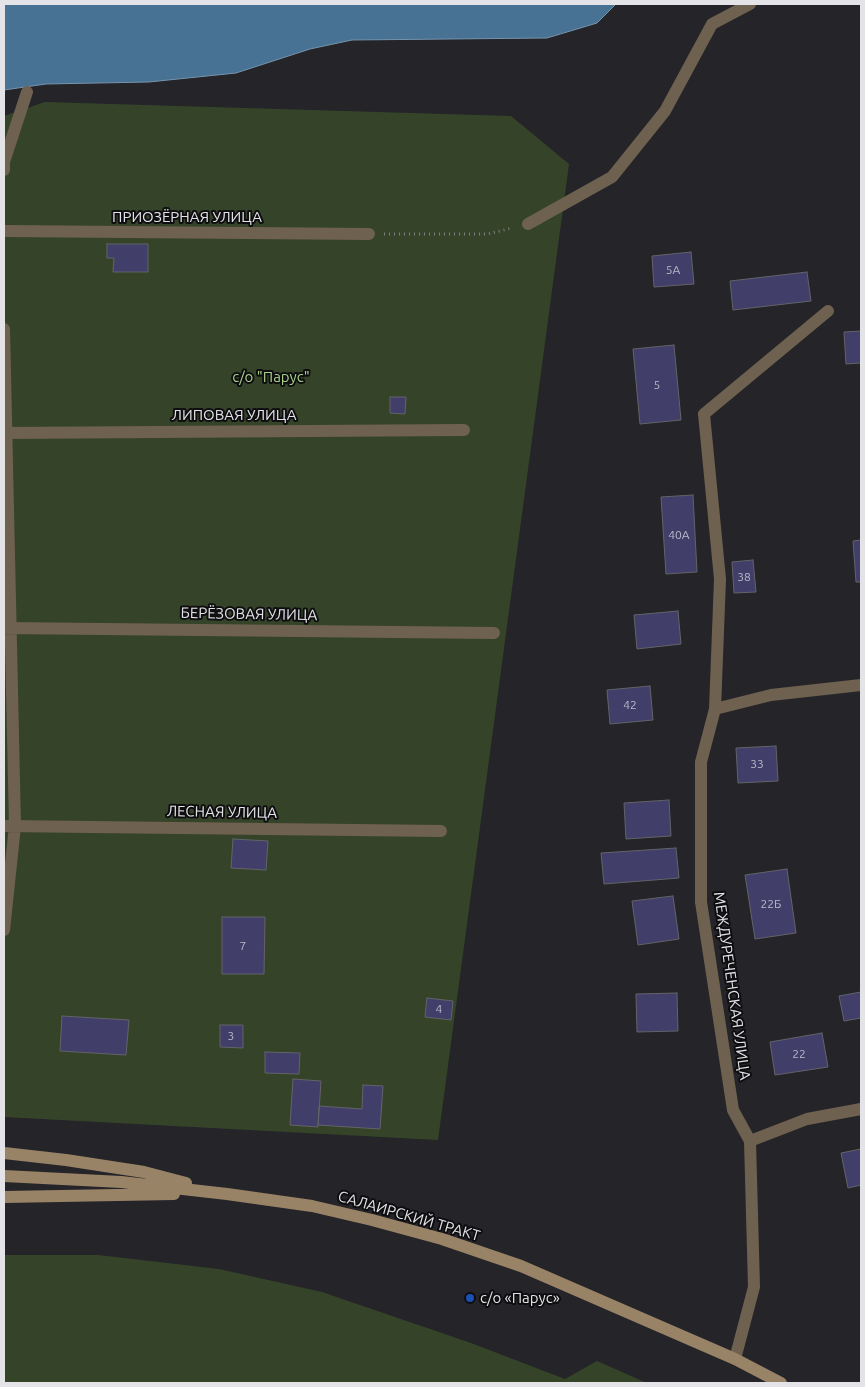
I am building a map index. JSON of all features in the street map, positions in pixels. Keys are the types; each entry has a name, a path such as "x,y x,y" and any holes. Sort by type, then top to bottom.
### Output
{"street":[{"path":"528,224 612,177 665,112 712,24 750,4"},
{"path":"4,170 4,162 27,92"},
{"name":"ПРИОЗЁРНАЯ УЛИЦА","path":"4,231 369,234"},
{"name":"МЕЖДУРЕЧЕНСКАЯ УЛИЦА","path":"735,1359 754,1287 750,1141 734,1110 701,902 701,762 715,709 720,579 704,414 828,311"},
{"path":"4,329 9,826 4,930"},
{"name":"ЛИПОВАЯ УЛИЦА","path":"5,433 464,430"},
{"name":"БЕРЁЗОВАЯ УЛИЦА","path":"7,628 494,634"},
{"path":"715,709 771,694 861,685"},
{"name":"ЛЕСНАЯ УЛИЦА","path":"9,826 441,831"},
{"path":"750,1141 807,1119 861,1109"},
{"path":"4,1153 144,1172 227,1194"},
{"name":"САЛАИРСКИЙ ТРАКТ","path":"4,1176 121,1182 312,1206 442,1239 521,1266 735,1359 781,1383"},
{"path":"4,1197 227,1194"}],"path":[{"path":"369,234 488,234 528,224"}],"green space":[{"name":"с/о \"Парус\"","path":"45,102 511,116 569,164 438,1140 4,1117 4,116"},
{"path":"4,1255 98,1255 219,1269 322,1292 471,1343 565,1379 597,1361 647,1383 4,1383"}],"water":[{"path":"4,4 616,4 597,23 547,38 352,40 310,49 236,73 149,82 46,84 4,90"}],"building":[{"path":"107,244 148,244 148,272 113,272 114,258 107,258"},
{"path":"691,252 694,284 654,287 652,256"},
{"path":"807,272 811,301 733,310 730,281"},
{"path":"861,331 861,363 846,364 844,332"},
{"path":"674,345 681,420 640,424 633,349"},
{"path":"390,397 406,397 405,414 390,413"},
{"path":"693,495 697,572 666,574 661,497"},
{"path":"861,540 861,582 856,582 853,541"},
{"path":"753,560 756,592 734,593 732,562"},
{"path":"678,611 681,644 637,649 634,615"},
{"path":"650,686 653,720 610,724 607,690"},
{"path":"776,746 778,781 738,783 736,748"},
{"path":"669,800 671,836 626,839 624,803"},
{"path":"233,839 268,841 266,870 231,868"},
{"path":"676,848 679,878 604,884 601,853"},
{"path":"787,869 796,933 755,939 745,875"},
{"path":"673,896 679,939 638,945 632,901"},
{"path":"222,917 265,917 264,974 222,974"},
{"path":"861,992 861,1018 844,1021 839,996"},
{"path":"677,993 678,1031 637,1032 636,994"},
{"path":"427,998 453,1001 451,1020 425,1017"},
{"path":"62,1016 129,1020 126,1055 60,1051"},
{"path":"220,1025 243,1025 243,1048 220,1047"},
{"path":"822,1033 828,1067 775,1075 770,1042"},
{"path":"265,1052 300,1053 299,1074 265,1073"},
{"path":"293,1079 321,1081 318,1127 290,1125"},
{"path":"363,1085 383,1086 380,1129 318,1125 319,1106 362,1109"},
{"path":"861,1149 861,1185 848,1188 841,1153"}],"place":[{"name":"с/о «Парус»","path":"470,1298"}]}
